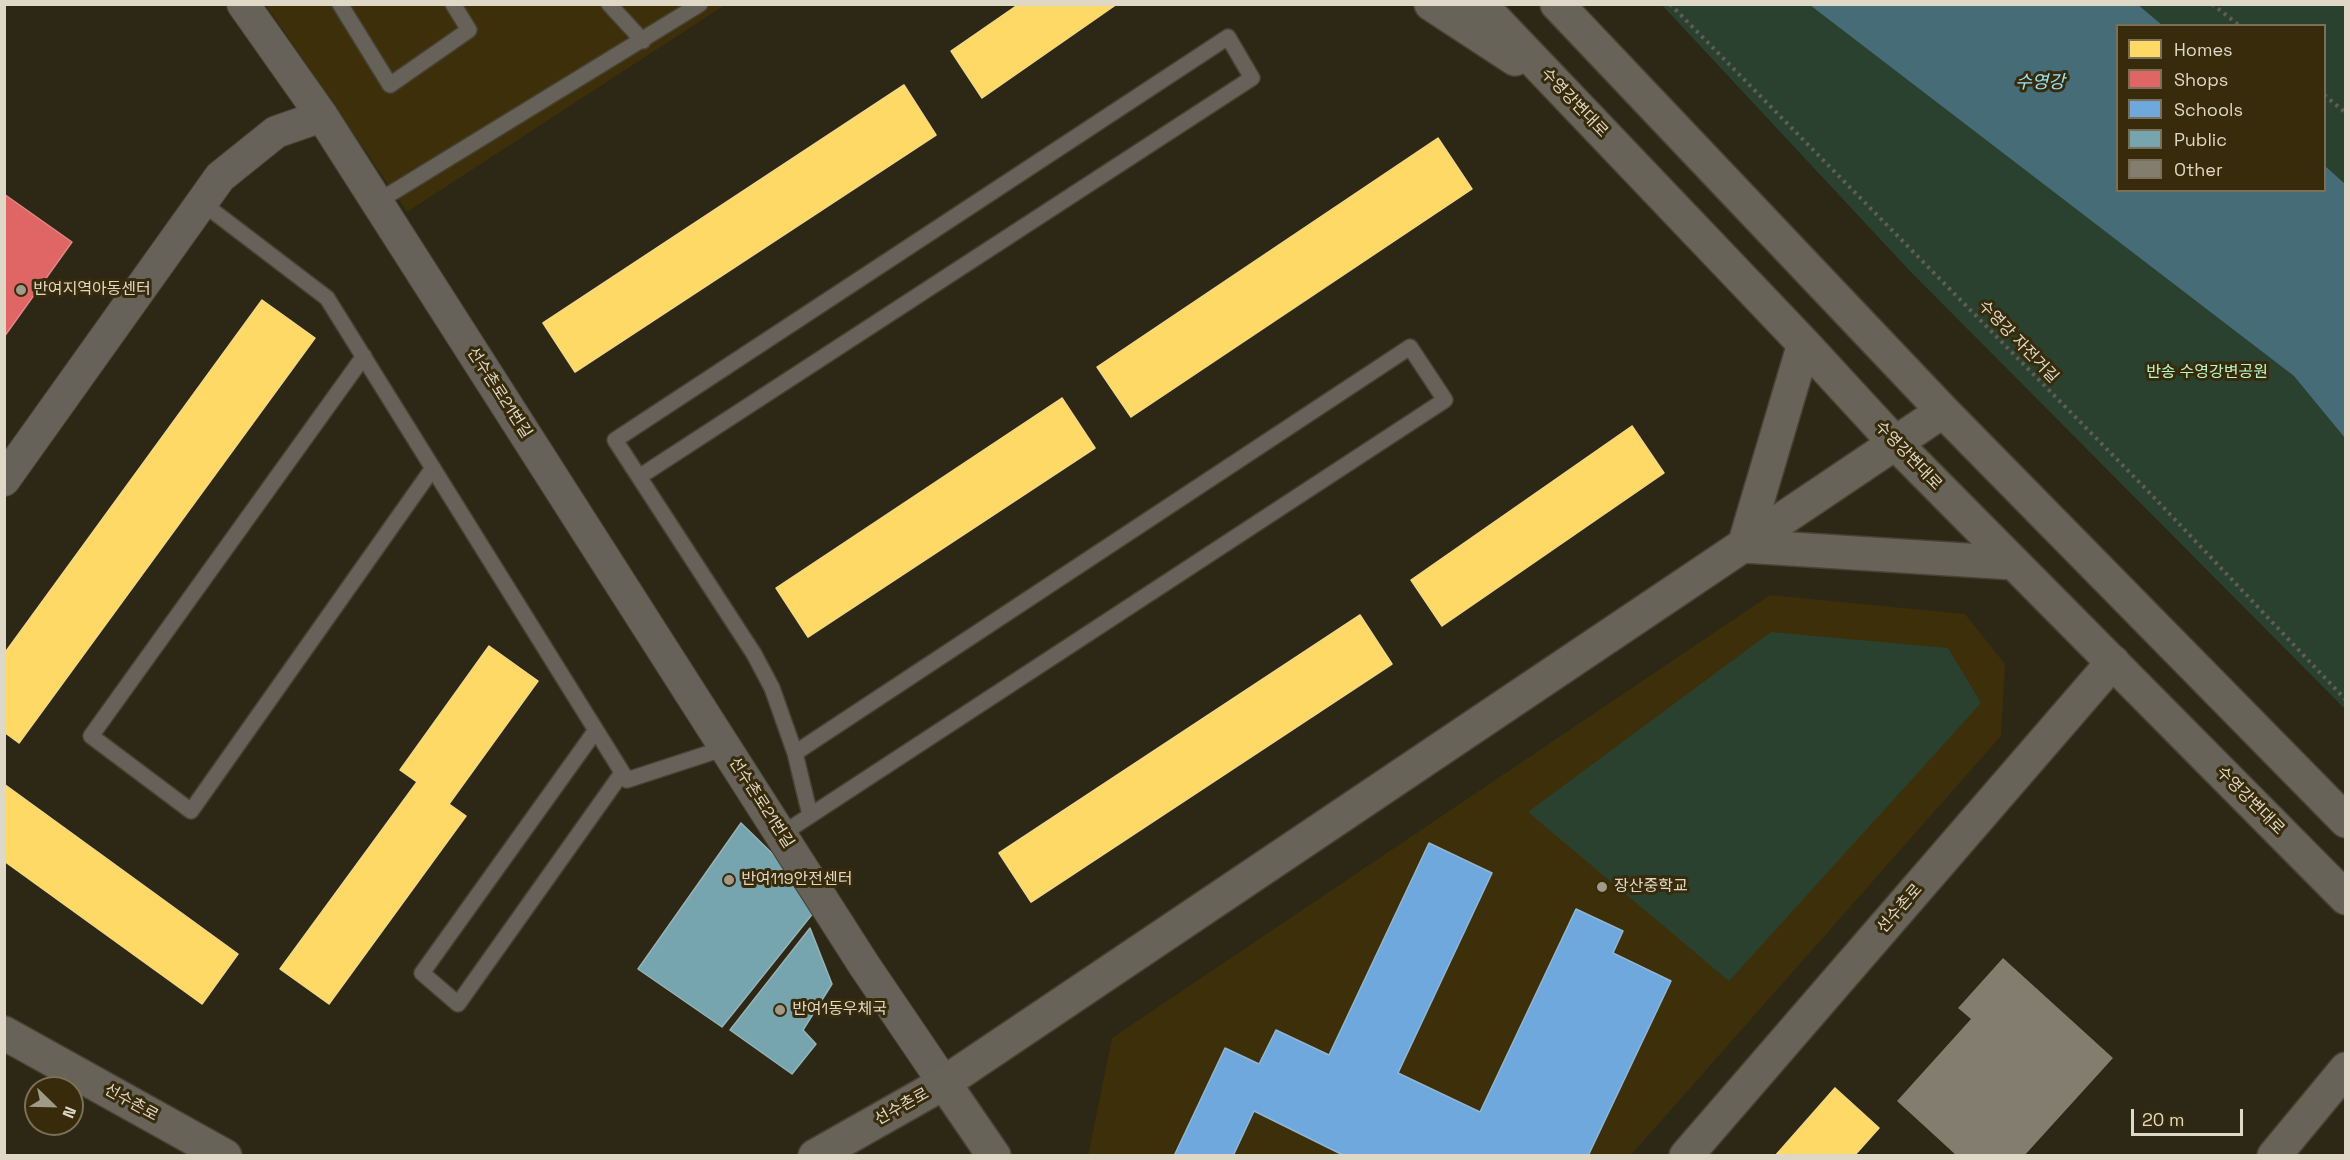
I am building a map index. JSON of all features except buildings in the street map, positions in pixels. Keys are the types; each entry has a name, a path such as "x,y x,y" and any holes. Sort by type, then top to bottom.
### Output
{"main road":[{"path":"1431,4 1561,90"},
{"name":"수영강변대로","path":"1480,4 1804,344 1896,444 2346,898"},
{"path":"1557,4 1943,411 2346,821"},
{"path":"1744,546 1804,344"},
{"path":"944,1083 1943,411"},
{"path":"1744,546 2013,563"},
{"name":"선수촌로","path":"1686,1155 2113,662"},
{"name":"선수촌로","path":"4,1033 225,1155"},
{"path":"2274,1155 2346,1069"},
{"name":"선수촌로","path":"815,1155 944,1083 994,1155"}],"street":[{"name":"선수촌로21번길","path":"243,4 322,116 864,965 944,1083"},
{"path":"4,480 220,177 276,132 322,116"}],"lane":[{"path":"340,4 390,85 470,30 453,4"},
{"path":"609,4 643,41"},
{"path":"377,202 700,4"},
{"path":"639,477 1252,78 1228,37 615,440 639,477 754,654 772,688 795,753 810,815"},
{"path":"201,202 327,298 627,780 725,748"},
{"path":"782,834 1445,400 1410,347 795,753"},
{"path":"364,356 91,736 191,811 433,468"},
{"path":"596,730 422,973 458,1004 622,773"}],"path":[{"name":"수영강 자전거길","path":"1670,4 2146,489 2346,700"},
{"path":"2212,4 2237,24"},
{"path":"2326,96 2346,113"}],"shaded area":[{"path":"266,5 725,5 407,212"},
{"name":"장산중학교","path":"1770,595 1965,614 2005,664 2001,736 1631,1155 1088,1156 1112,1038"}],"green space":[{"name":"반송 수영강변공원","path":"1662,5 2345,5 2345,709 1908,269"},
{"path":"1771,632 1948,648 1981,703 1729,981 1528,812"}],"water":[{"name":"수영강","path":"2137,4 2161,24 2116,24 2116,192 2326,192 2326,167 2345,184 2345,438 2294,376 1810,5"}],"place":[{"name":"반여지역아동센터","path":"21,290"},
{"name":"반여119안전센터","path":"729,880"},
{"name":"장산중학교","path":"1602,887"},
{"name":"반여1동우체국","path":"780,1010"}]}
